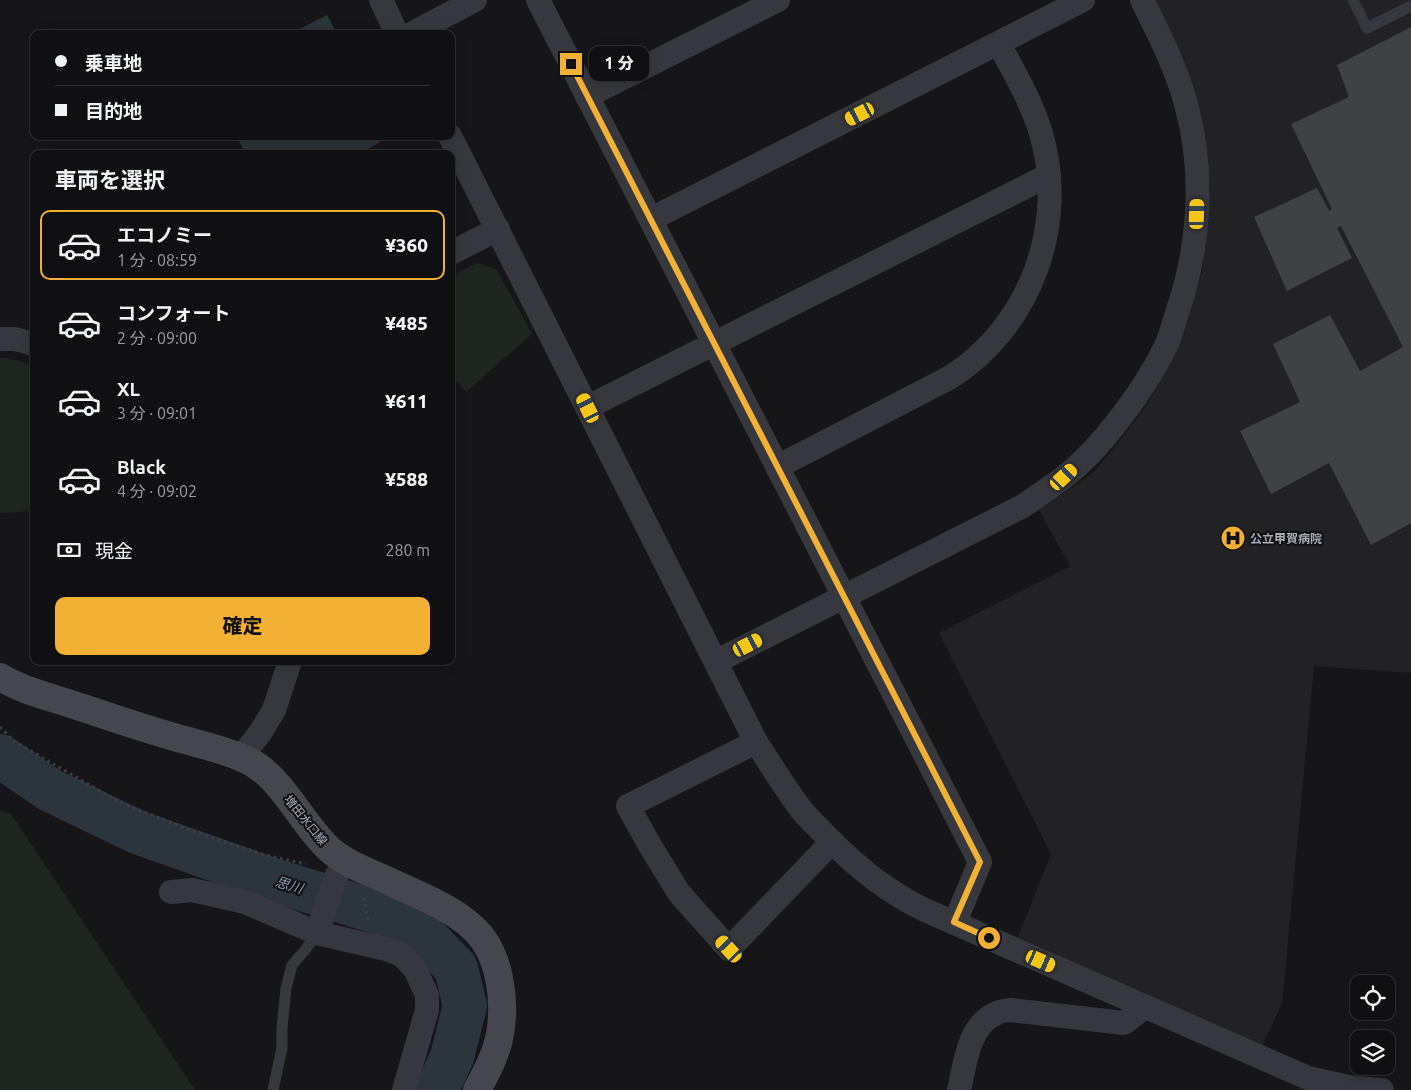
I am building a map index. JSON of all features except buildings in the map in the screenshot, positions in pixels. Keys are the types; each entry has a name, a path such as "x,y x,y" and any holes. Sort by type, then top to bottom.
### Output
{"main road":[{"name":"増田水口線","path":"0,677 26,690 241,757 256,765 269,776 328,849 339,871 422,896 461,918 475,929 487,944 496,964 500,985 500,1035 489,1067 477,1090"}],"street":[{"path":"381,0 396,30"},
{"path":"418,30 475,0"},
{"path":"538,0 980,862 954,922"},
{"path":"587,96 778,0"},
{"path":"651,219 1084,0"},
{"path":"717,661 1023,506 1064,477 1104,440 1138,395 1166,346 1189,275 1196,227 1198,178 1192,129 1181,84 1167,49 1142,0"},
{"path":"777,467 949,378 979,357 998,337 1028,291 1047,233 1049,175 1045,150 1033,110 999,44"},
{"path":"452,140 717,661 756,742 804,812 832,842 886,889 906,901 1308,1078 1354,1088 1382,1090"},
{"path":"588,408 1049,175"},
{"path":"455,251 498,229"},
{"path":"0,339 15,339 30,343"},
{"path":"241,757 260,733 274,710 289,665"},
{"path":"756,742 628,806 679,893 729,949 832,842"},
{"path":"318,928 339,871"},
{"path":"171,892 192,890 244,902 402,955 415,969 427,995 427,1010 404,1090"},
{"path":"959,1090 969,1050 977,1029 986,1019 996,1013 1010,1010 1026,1011 1124,1023 1145,1006"}],"lane":[{"path":"1353,0 1367,28 1411,6"},
{"path":"273,1090 282,1048 286,988 292,965 306,950 318,928"}],"path":[{"path":"0,726 14,741 118,802 265,855 339,871 363,889 369,928"}],"shaded area":[{"name":"公立甲賀病院","path":"1155,0 1411,0 1411,673 1314,666 1282,1004 1261,1048 1018,937 1051,854 939,633 1070,566 1039,510 1093,473 1121,439 1148,403 1170,364 1187,321 1202,272 1208,226 1210,189 1207,151 1198,107 1186,65"},
{"path":"327,15 335,30 298,30"},
{"path":"239,140 384,140 366,150 243,150"},
{"path":"477,263 497,270 532,334 466,392 455,380 455,274"},
{"path":"0,358 6,358 30,364 30,511 0,513"},
{"path":"0,810 11,814 195,1090 0,1090"}],"waterway":[{"name":"思川","path":"0,756 50,790 137,832 267,878 386,915 427,938 456,968 465,1006 452,1057 437,1090"}],"place":[{"name":"公立甲賀病院","path":"1233,538"}],"route":[{"path":"571,64 980,862 954,922 989,938"}]}
